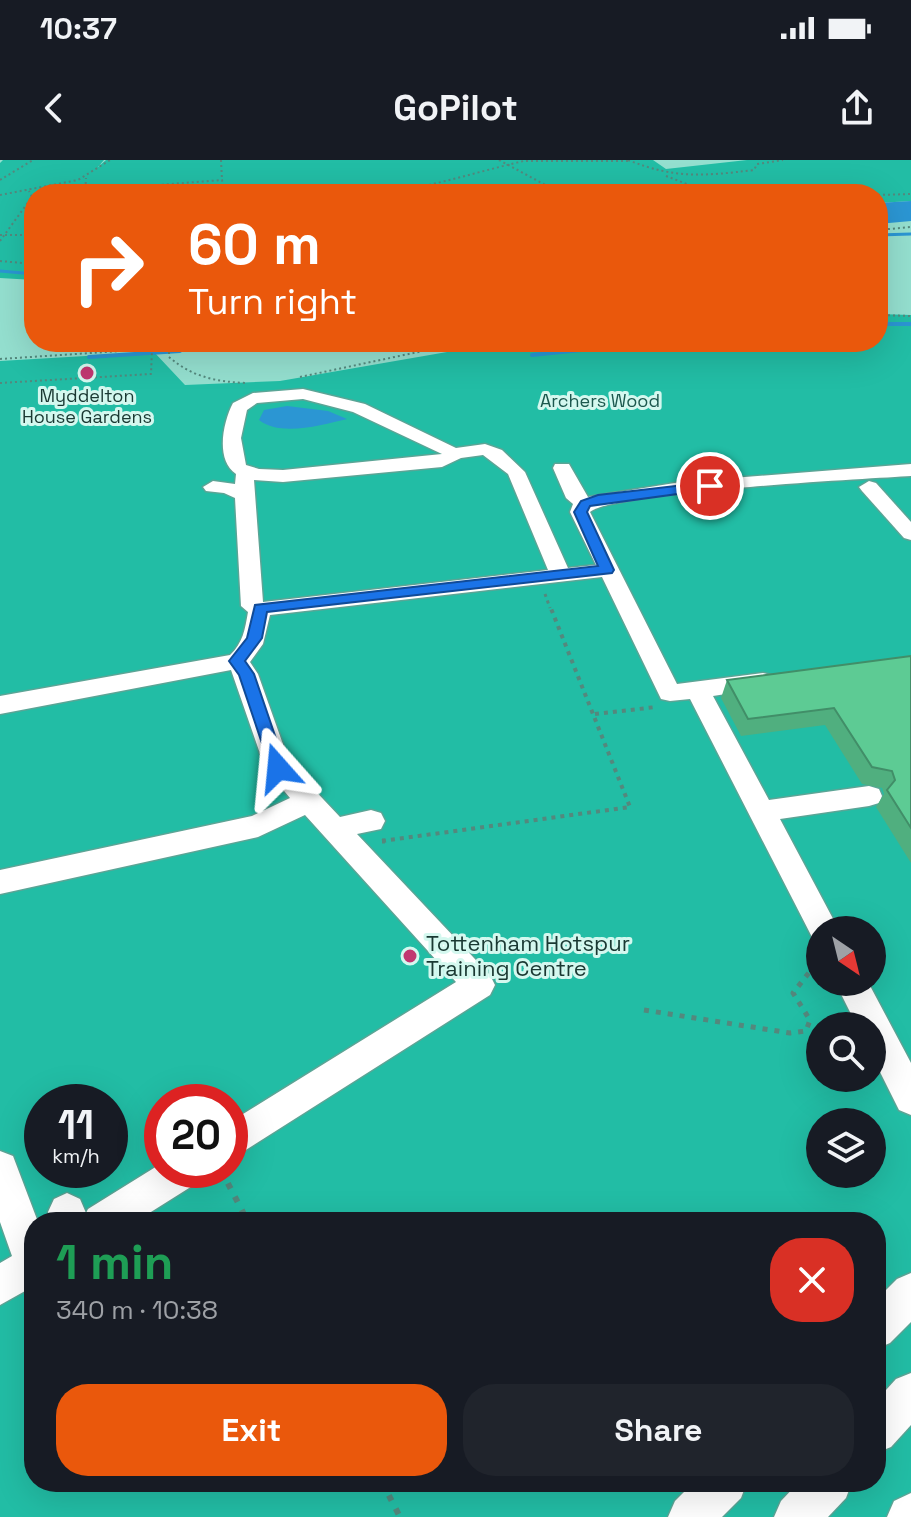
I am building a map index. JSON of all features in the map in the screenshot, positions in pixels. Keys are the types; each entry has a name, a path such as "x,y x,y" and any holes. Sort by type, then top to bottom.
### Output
{"street":[{"path":"452,454 451,458 442,461 283,476 245,472 238,468 232,450 235,416 243,402 264,395 323,397 391,423 452,454 485,449 512,468 550,577"},
{"path":"562,468 576,498 585,503 681,488 911,470"},
{"path":"245,472 252,606 260,609 607,570"},
{"path":"213,487 227,487 244,495"},
{"path":"869,487 911,534"},
{"path":"585,503 580,512 670,693 789,677"},
{"path":"0,705 237,661 249,650 255,638 260,609"},
{"path":"237,661 246,674 278,768 479,985 248,1131"},
{"path":"698,690 817,916"},
{"path":"762,811 869,796"},
{"path":"0,882 258,826 308,801"},
{"path":"338,832 351,824 371,821"},
{"path":"858,996 911,1098"},
{"path":"0,1169 24,1236"},
{"path":"94,1212 145,1188"},
{"path":"0,1285 24,1270"},
{"path":"886,1319 911,1293"},
{"path":"886,1421 911,1394"},
{"path":"691,1517 715,1492"},
{"path":"797,1517 821,1492"}],"path":[{"path":"0,180 33,160"},
{"path":"64,184 86,178 110,160"},
{"path":"221,160 223,184"},
{"path":"499,160 512,164 540,184"},
{"path":"429,184 525,161 629,160 687,184"},
{"path":"660,173 708,176 754,170 757,164 783,160"},
{"path":"86,178 87,184"},
{"path":"162,184 222,180"},
{"path":"0,195 24,192"},
{"path":"888,195 911,194"},
{"path":"0,241 24,207"},
{"path":"888,229 911,227"},
{"path":"2,236 24,235"},
{"path":"0,261 24,263"},
{"path":"888,315 911,316"},
{"path":"0,359 128,352"},
{"path":"0,383 151,374 155,352"},
{"path":"168,352 180,368 201,378 217,382 260,382"},
{"path":"289,379 418,352"},
{"path":"371,821 378,842 630,807 595,714 550,577"},
{"path":"595,714 672,705 670,693"},
{"path":"644,1010 790,1033 806,1031 810,1020 793,993 806,976"},
{"path":"230,1188 243,1212"},
{"path":"387,1492 400,1517"}],"green space":[{"path":"3,160 104,160 98,167 106,160 653,160 666,169 747,160 911,160 911,201 888,202 888,184 24,184 24,279 0,278 0,163"},
{"name":"Tottenham Hotspur Training Centre","path":"888,314 911,315 911,1517 0,1517 0,361 154,352 185,385 280,381 447,352 888,352"}],"water":[{"path":"911,201 911,221 888,223 888,202"},
{"path":"287,406 328,411 347,419 289,429 259,420 264,410"}],"building":[{"path":"911,656 911,828 887,790 895,780 892,771 872,767 834,708 748,719 727,680"}],"waterway":[{"path":"888,235 911,234"},
{"path":"0,271 24,273"},
{"path":"888,324 911,324"},
{"path":"89,357 165,352"},
{"path":"532,355 561,352"}],"place":[{"name":"Myddelton House Gardens","path":"87,373"},
{"name":"Tottenham Hotspur Training Centre","path":"410,956"}],"route":[{"path":"278,768 246,674 237,661 249,650 255,638 260,609 607,570 580,512 585,503 710,486"}],"park label":[{"name":"Archers Wood","path":"600,401"}]}
